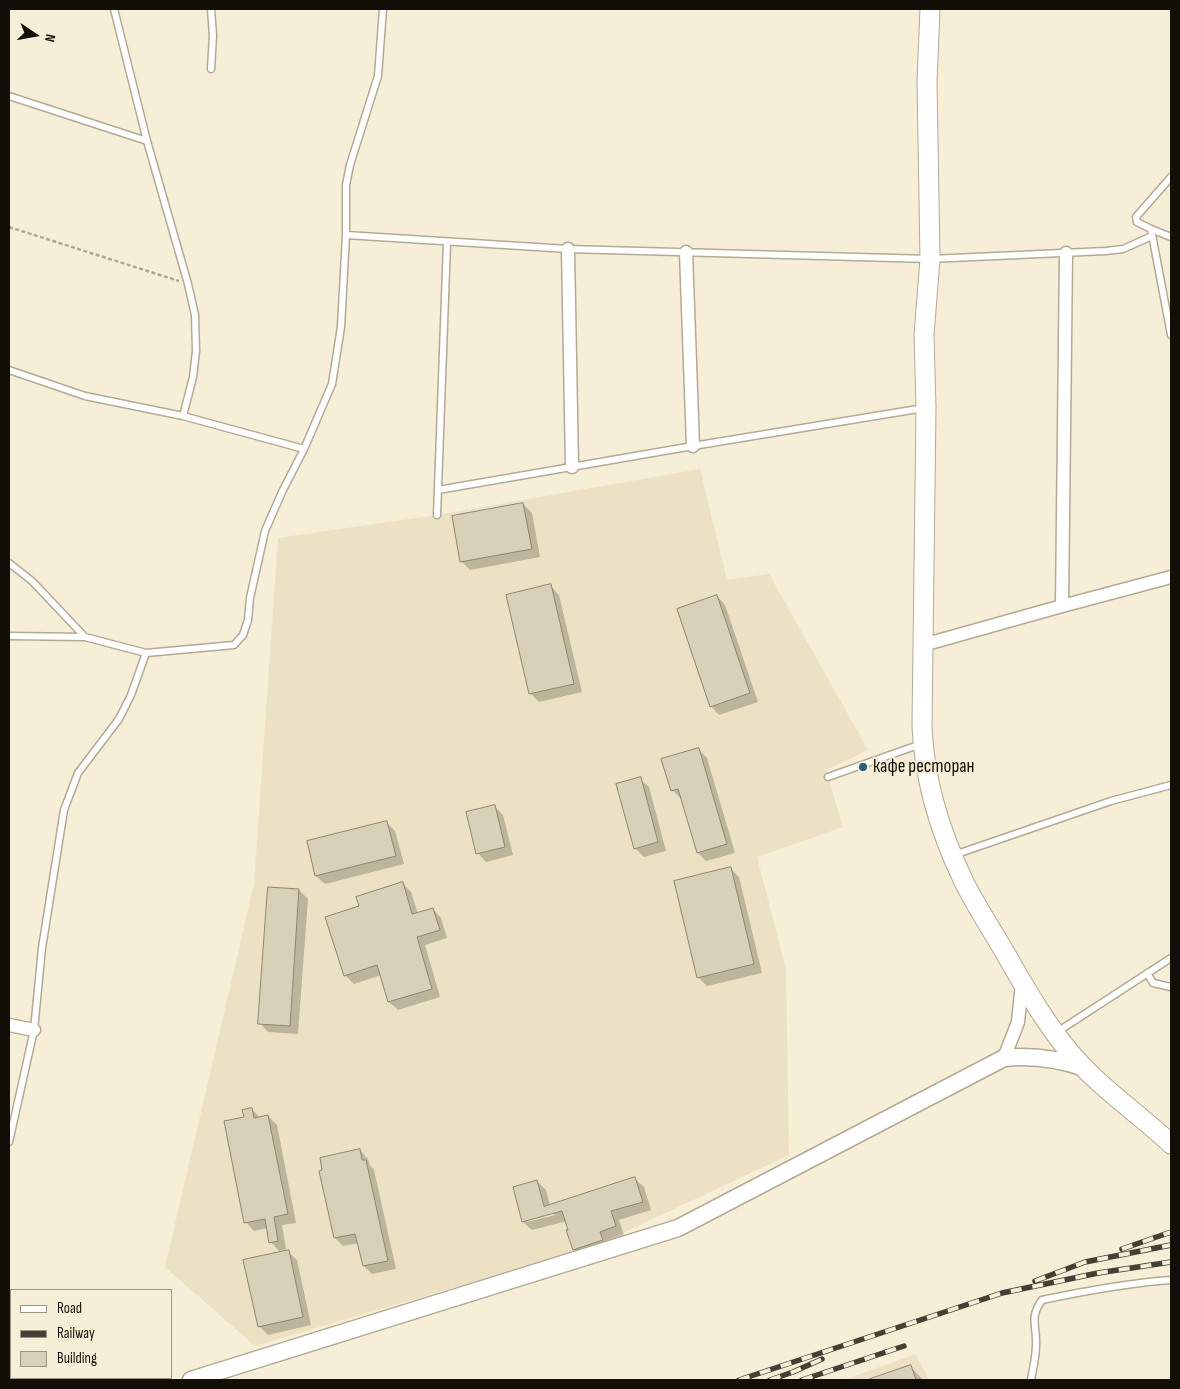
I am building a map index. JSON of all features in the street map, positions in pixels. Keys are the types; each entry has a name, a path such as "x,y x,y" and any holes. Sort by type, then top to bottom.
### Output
{"main road":[{"path":"930,9 927,81 930,259 924,335 926,408 922,743 927,772 934,803 952,855 965,884 1022,983 1055,1034 1085,1068 1171,1144"}],"street":[{"path":"568,249 572,467"},
{"path":"686,252 693,446"},
{"path":"1062,606 1066,254"},
{"path":"923,645 1171,576"},
{"path":"1004,1058 1016,1032 1022,983"},
{"path":"9,1025 34,1030"},
{"path":"191,1380 678,1228 1004,1058 1034,1056 1085,1068"}],"lane":[{"path":"114,9 147,142 188,284 195,315 196,351 193,377 183,416"},
{"path":"211,9 213,35 211,69"},
{"path":"9,636 85,637 146,653 234,645 243,635 248,620 257,564 265,531 332,384 341,327 346,235 346,186 350,165 378,76 383,9"},
{"path":"9,96 147,142"},
{"path":"1171,177 1136,217 1137,222 1152,233 1171,237"},
{"path":"346,235 447,243 568,249 930,259 1066,254 1123,249 1152,233"},
{"path":"1152,233 1171,334"},
{"path":"437,515 447,243"},
{"path":"9,370 85,396 183,416 304,449"},
{"path":"438,490 926,408"},
{"path":"9,562 32,581 85,637"},
{"path":"9,1142 34,1030 42,948 64,810 78,774 119,720 131,696 146,653"},
{"path":"828,777 922,743"},
{"path":"952,855 1111,802 1171,785"},
{"path":"1055,1034 1171,958"},
{"path":"1147,973 1152,983 1171,988"},
{"path":"1031,1380 1036,1345 1034,1326 1036,1309 1042,1300 1136,1282 1171,1280"}],"path":[{"path":"9,227 188,284"}],"shaded area":[{"path":"700,469 727,580 769,574 868,750 826,770 843,827 757,857 786,969 789,1155 595,1246 255,1346 165,1267 254,884 278,538 437,515"},
{"path":"916,1354 929,1380 844,1380"}],"building":[{"path":"523,503 532,549 460,562 452,516"},
{"path":"551,584 574,684 529,694 506,595"},
{"path":"717,595 750,693 710,707 677,609"},
{"path":"699,748 727,844 697,853 678,789 671,791 661,759"},
{"path":"641,777 658,842 634,849 616,784"},
{"path":"495,805 505,847 476,854 466,812"},
{"path":"387,821 396,856 315,876 307,841"},
{"path":"731,867 754,964 697,978 674,881"},
{"path":"403,882 412,914 433,908 440,930 417,937 432,989 388,1002 377,965 344,976 325,917 359,906 356,897"},
{"path":"268,887 299,889 290,1026 258,1024"},
{"path":"252,1108 254,1118 268,1115 288,1214 274,1217 278,1241 269,1243 265,1219 244,1223 224,1121 244,1117 242,1110"},
{"path":"360,1149 362,1160 366,1160 388,1261 363,1266 355,1234 334,1238 319,1171 322,1170 320,1158"},
{"path":"635,1177 643,1202 611,1211 616,1226 600,1232 603,1240 573,1250 562,1211 522,1222 513,1187 537,1180 544,1206"},
{"path":"289,1250 303,1317 258,1327 243,1260"},
{"path":"911,1365 916,1380 870,1379"}],"railway":[{"path":"1122,1249 1171,1232"},
{"path":"1035,1281 1085,1262 1171,1245"},
{"path":"739,1380 1002,1293 1098,1273 1171,1262"},
{"path":"802,1380 904,1346"},
{"path":"770,1380 822,1359"}],"place":[{"name":"кафе ресторан","path":"863,767"}]}
